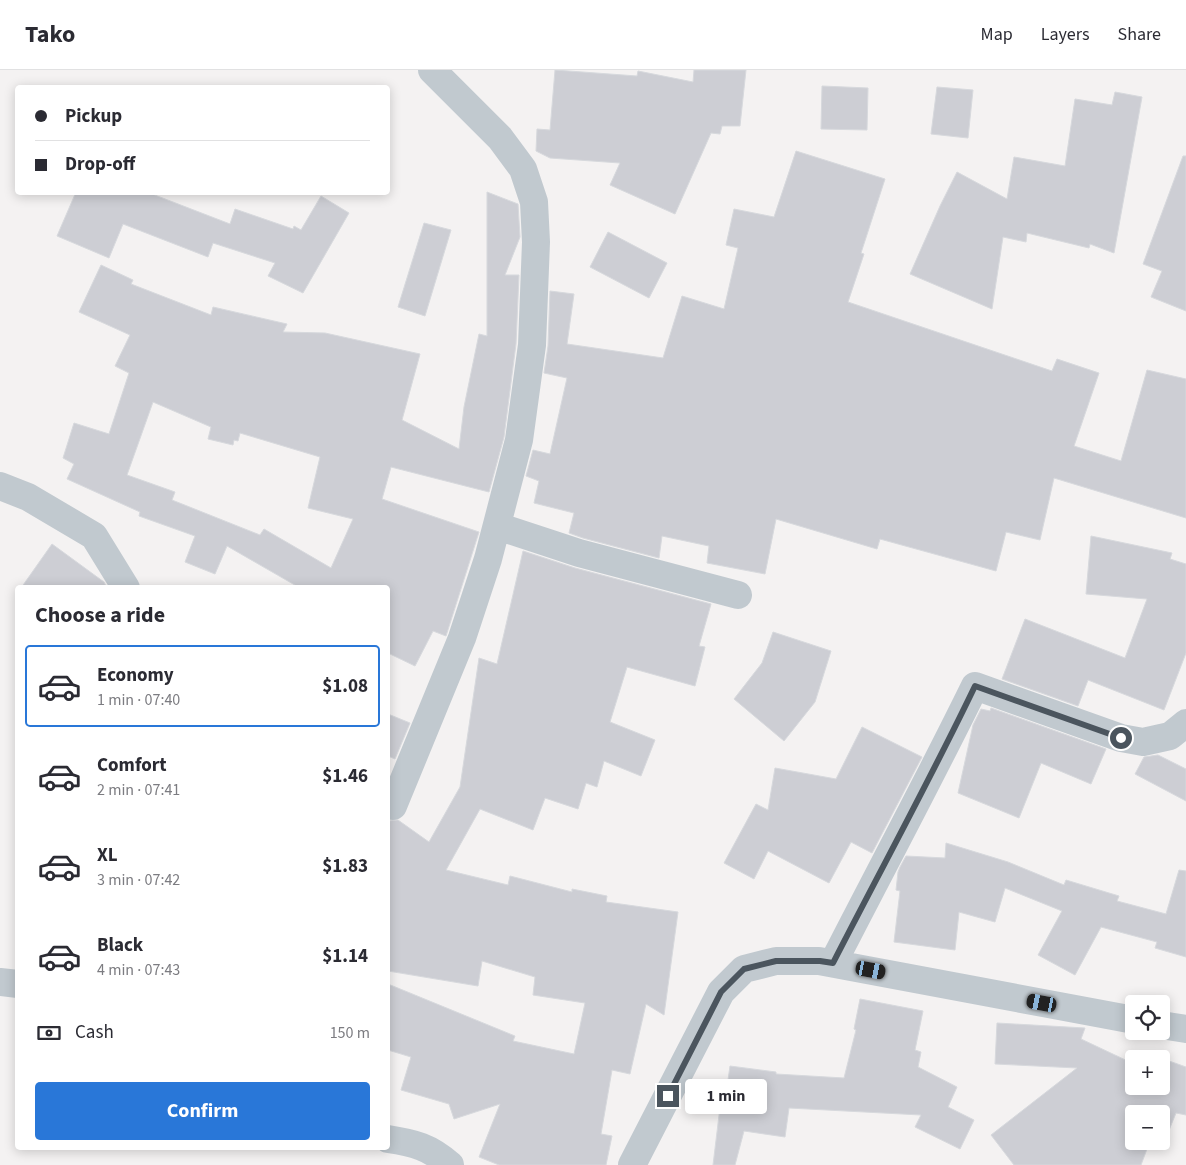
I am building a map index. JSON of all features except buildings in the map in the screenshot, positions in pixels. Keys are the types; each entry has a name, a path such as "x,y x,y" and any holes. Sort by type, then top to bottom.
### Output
{"street":[{"path":"393,806 462,638 497,526 519,440 532,345 536,242 534,202 523,169 500,138 432,70"},
{"path":"0,486 28,497 94,536 124,585"},
{"path":"497,526 579,553 738,595"},
{"path":"833,963 890,850 931,777 975,686 1121,738 1142,742 1170,736 1186,723"},
{"path":"632,1165 721,992 744,969 776,961 820,961 1125,1018"},
{"path":"0,982 15,984"},
{"path":"1170,1026 1186,1029"},
{"path":"390,1139 408,1142 436,1152 450,1165"}],"route":[{"path":"668,1096 721,992 744,969 776,961 820,961 833,963 890,850 931,777 975,686 1121,738"}]}
